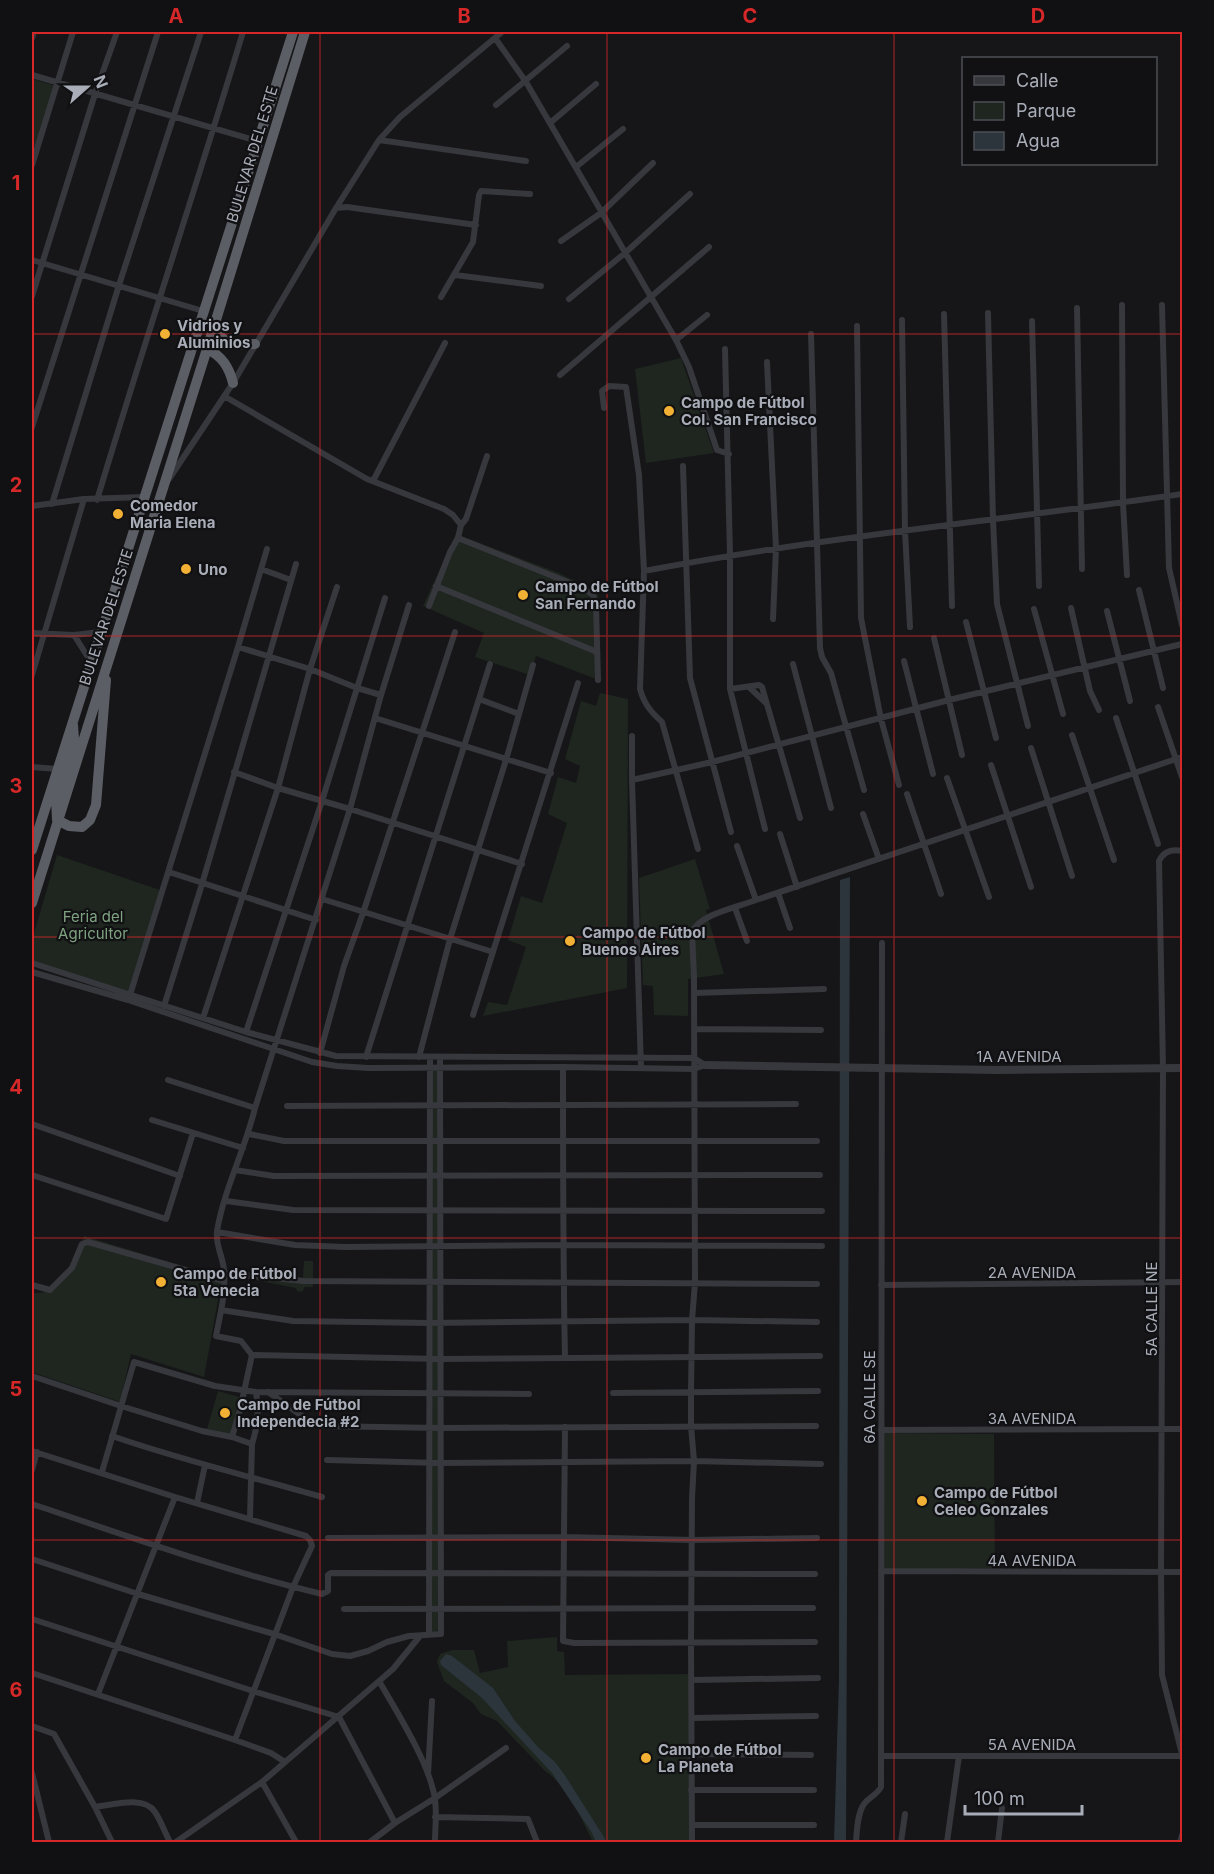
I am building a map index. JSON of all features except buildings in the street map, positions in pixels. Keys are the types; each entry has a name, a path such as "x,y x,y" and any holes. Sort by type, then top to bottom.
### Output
{"highway":[{"name":"BULEVAR DEL ESTE","path":"32,850 72,718 293,32"},
{"name":"BULEVAR DEL ESTE","path":"32,903 305,32"},
{"path":"214,324 219,336 229,344"},
{"path":"191,351 229,344 255,344"},
{"path":"207,349 218,355 230,372 233,383"},
{"path":"72,718 74,739 56,799 57,820 69,826 82,827 90,820 96,805 108,659"}],"street":[{"path":"32,38 34,32"},
{"path":"32,165 34,151 73,32"},
{"path":"32,296 95,94 117,32"},
{"path":"32,427 158,32"},
{"path":"52,504 172,116 201,32"},
{"path":"97,500 158,297 187,217 243,32"},
{"path":"162,490 233,383 336,208 380,140 400,117 502,32"},
{"path":"495,38 526,81 676,340 689,368 717,450 729,454"},
{"path":"495,105 567,46"},
{"path":"32,75 257,141"},
{"path":"550,123 596,84"},
{"path":"576,167 623,129"},
{"path":"380,140 526,161"},
{"path":"561,241 601,213 653,163"},
{"path":"441,297 473,243 481,191 530,194"},
{"path":"569,300 690,194"},
{"path":"336,208 347,207 476,225"},
{"path":"560,375 709,247"},
{"path":"32,260 203,311"},
{"path":"455,275 541,286"},
{"path":"1122,305 1123,503 1127,575"},
{"path":"1162,305 1169,568 1182,625"},
{"path":"1077,308 1082,569"},
{"path":"988,313 997,604 1028,726"},
{"path":"944,314 948,526 952,606"},
{"path":"676,340 707,315"},
{"path":"902,320 905,531 910,627"},
{"path":"1032,321 1039,586"},
{"path":"856,326 861,618 881,719 899,785"},
{"path":"811,334 820,648 831,674 864,790"},
{"path":"373,481 445,343"},
{"path":"725,349 729,454 730,689 765,829"},
{"path":"767,362 776,548 773,619"},
{"path":"604,408 602,391 609,386 626,387 639,475 644,571 640,689 643,700 662,722 698,849"},
{"path":"224,396 373,481 444,509 461,525"},
{"path":"429,606 458,538 461,525 466,519 487,456"},
{"path":"683,466 690,678 731,832"},
{"path":"644,571 776,548 1182,494"},
{"path":"32,506 84,500 144,497"},
{"path":"32,675 84,500"},
{"path":"458,538 585,589 592,595 596,605 598,680"},
{"path":"129,998 267,549"},
{"path":"164,1006 296,564"},
{"path":"261,569 291,579"},
{"path":"436,585 597,652"},
{"path":"203,1018 278,788 310,669 337,587"},
{"path":"1139,590 1163,688"},
{"path":"246,1032 322,801 385,598"},
{"path":"252,1355 241,1341 216,1336 225,1272 217,1244 217,1232 350,809 381,695 409,605"},
{"path":"1071,608 1090,691 1100,710"},
{"path":"1034,609 1063,714"},
{"path":"1107,611 1130,701"},
{"path":"966,622 996,738"},
{"path":"32,633 74,635 100,632"},
{"path":"320,1053 344,966 455,632"},
{"path":"74,635 90,662"},
{"path":"934,638 962,755"},
{"path":"632,780 677,771 949,700 1182,644"},
{"path":"238,647 310,669 381,695"},
{"path":"904,661 933,774"},
{"path":"366,1057 490,664"},
{"path":"793,664 831,808"},
{"path":"419,1057 476,849 506,760 533,665"},
{"path":"473,1015 578,683"},
{"path":"730,689 759,685 762,687 800,818"},
{"path":"479,699 519,714"},
{"path":"1158,707 1180,758 1182,777"},
{"path":"375,718 551,773"},
{"path":"1116,718 1158,843"},
{"path":"1072,735 1114,860"},
{"path":"632,736 641,1068"},
{"path":"1031,748 1072,876"},
{"path":"693,1842 691,1643 694,1461 691,1426 691,1357 695,1283 695,1142 692,932 703,919 756,900 1180,758"},
{"path":"991,765 1031,887"},
{"path":"32,767 57,769"},
{"path":"234,772 278,788 522,864"},
{"path":"947,778 988,897"},
{"path":"907,794 940,894"},
{"path":"863,814 879,859"},
{"path":"780,834 797,887"},
{"path":"737,846 756,900"},
{"name":"5A CALLE NE","path":"1182,851 1167,852 1159,861 1163,1068 1162,1675 1182,1755"},
{"path":"169,872 316,920"},
{"path":"778,893 790,928"},
{"path":"322,900 493,952"},
{"path":"735,908 747,941"},
{"name":"6A CALLE SE","path":"856,1842 861,1812 865,1803 877,1794 881,1787 882,943"},
{"path":"32,963 312,1062 337,1066 694,1069 705,1065"},
{"path":"32,972 164,1006 278,1042 336,1056 694,1058 705,1065"},
{"path":"694,993 824,989"},
{"path":"694,1029 821,1030"},
{"path":"429,1634 430,1057"},
{"path":"32,1559 332,1654 350,1656 408,1636 441,1634 440,1057"},
{"name":"1A AVENIDA","path":"705,1065 1015,1070 1182,1068"},
{"path":"563,1067 562,1283 565,1358"},
{"path":"168,1080 255,1108"},
{"path":"287,1106 796,1104"},
{"path":"152,1120 243,1148"},
{"path":"32,1124 180,1176"},
{"path":"32,1175 166,1219 193,1133"},
{"path":"249,1134 284,1141 817,1141"},
{"path":"235,1170 274,1176 820,1175"},
{"path":"226,1201 293,1210 822,1210"},
{"path":"217,1232 295,1245 345,1247 429,1245 822,1246"},
{"path":"32,1285 50,1290 72,1268 82,1244 88,1242 224,1281"},
{"path":"225,1272 303,1281 817,1284"},
{"name":"2A AVENIDA","path":"881,1285 1182,1282"},
{"path":"221,1310 293,1321 817,1322"},
{"path":"252,1355 430,1359 820,1356"},
{"path":"232,1437 252,1355"},
{"path":"102,1472 135,1362 215,1386 256,1392 529,1394"},
{"path":"32,1376 121,1406 252,1444"},
{"path":"613,1393 818,1391"},
{"path":"250,1518 252,1444 258,1426 259,1410 256,1392"},
{"path":"268,1392 305,1418"},
{"path":"322,1426 439,1428 816,1426"},
{"path":"565,1427 562,1639 565,1642 815,1642"},
{"name":"3A AVENIDA","path":"881,1430 1182,1430"},
{"path":"112,1436 171,1456 322,1497"},
{"path":"32,1470 34,1451 175,1497 306,1536 310,1540 312,1546 293,1587 277,1635 235,1740"},
{"path":"327,1460 439,1463 694,1461 821,1464"},
{"path":"197,1503 205,1465"},
{"path":"98,1694 175,1497"},
{"path":"32,1504 156,1546 293,1587 325,1593 328,1591 328,1575 331,1573 814,1574"},
{"path":"328,1538 565,1537 693,1540 817,1538"},
{"name":"4A AVENIDA","path":"881,1571 1182,1572"},
{"path":"344,1608 440,1610 813,1608"},
{"path":"32,1618 339,1717 395,1823"},
{"path":"176,1842 184,1840 262,1782 339,1717 405,1657 420,1636"},
{"path":"32,1673 235,1740 271,1753 285,1762"},
{"path":"692,1680 818,1678"},
{"path":"379,1681 407,1729 428,1774 435,1798 435,1842"},
{"path":"428,1774 432,1701"},
{"path":"692,1718 816,1716"},
{"path":"32,1726 54,1734 112,1842"},
{"path":"370,1842 506,1748"},
{"path":"692,1754 812,1755"},
{"name":"5A AVENIDA","path":"881,1756 1182,1755"},
{"path":"947,1842 959,1756"},
{"path":"32,1773 49,1842"},
{"path":"262,1782 296,1842"},
{"path":"691,1790 814,1790"},
{"path":"95,1807 137,1802 149,1805 155,1810 170,1842"},
{"path":"998,1842 1002,1808"},
{"path":"901,1842 905,1814"},
{"path":"435,1816 528,1819 537,1842"},
{"path":"692,1825 814,1825"},
{"path":"1180,1842 1182,1835"}],"green space":[{"path":"32,79 56,86 37,147 32,145"},
{"name":"Campo de Fútbol Col. San Francisco","path":"681,358 714,453 646,463 635,369"},
{"path":"456,534 559,573 598,593 596,679 536,656 530,675 475,657 484,633 423,606"},
{"path":"600,693 628,699 627,988 483,1016 488,1002 507,1005 526,947 508,940 521,896 542,903 567,823 548,814 558,777 576,783 580,766 565,759 581,701 596,706"},
{"name":"Feria del Agricultor","path":"57,855 160,890 128,991 32,961 32,940"},
{"path":"695,859 710,909 706,910 724,974 688,979 688,1016 654,1015 653,986 643,985 639,878"},
{"path":"439,1068 439,1630 431,1632 431,1069"},
{"path":"84,1236 222,1278 204,1377 131,1354 120,1402 32,1372 32,1293 42,1293 58,1283 72,1265"},
{"path":"304,1261 313,1261 313,1287 305,1287 302,1292 297,1291 296,1288 250,1279 252,1267 303,1278"},
{"name":"Campo de Fútbol Independecia #2","path":"218,1391 243,1398 231,1435 207,1429"},
{"path":"881,1433 994,1434 995,1568 881,1570"},
{"path":"557,1637 557,1651 564,1652 565,1675 690,1674 689,1842 593,1842 561,1785 497,1721 481,1714 473,1703 444,1681 437,1662 440,1654 452,1650 474,1650 480,1673 508,1667 507,1641"}],"water":[{"path":"850,877 846,1842 834,1842 839,1679 840,880"},
{"path":"446,1654 452,1656 493,1688 515,1721 564,1774 606,1842 596,1842 552,1773 482,1698 441,1665 440,1661"}],"place":[{"name":"Vidrios y Aluminios","path":"165,334"},
{"name":"Campo de Fútbol Col. San Francisco","path":"669,411"},
{"name":"Comedor Maria Elena","path":"118,514"},
{"name":"Uno","path":"186,569"},
{"name":"Campo de Fútbol San Fernando","path":"523,595"},
{"name":"Campo de Fútbol Buenos Aires","path":"570,941"},
{"name":"Campo de Fútbol 5ta Venecia","path":"161,1282"},
{"name":"Campo de Fútbol Independecia #2","path":"225,1413"},
{"name":"Campo de Fútbol Celeo Gonzales","path":"922,1501"},
{"name":"Campo de Fútbol La Planeta","path":"646,1758"}]}
